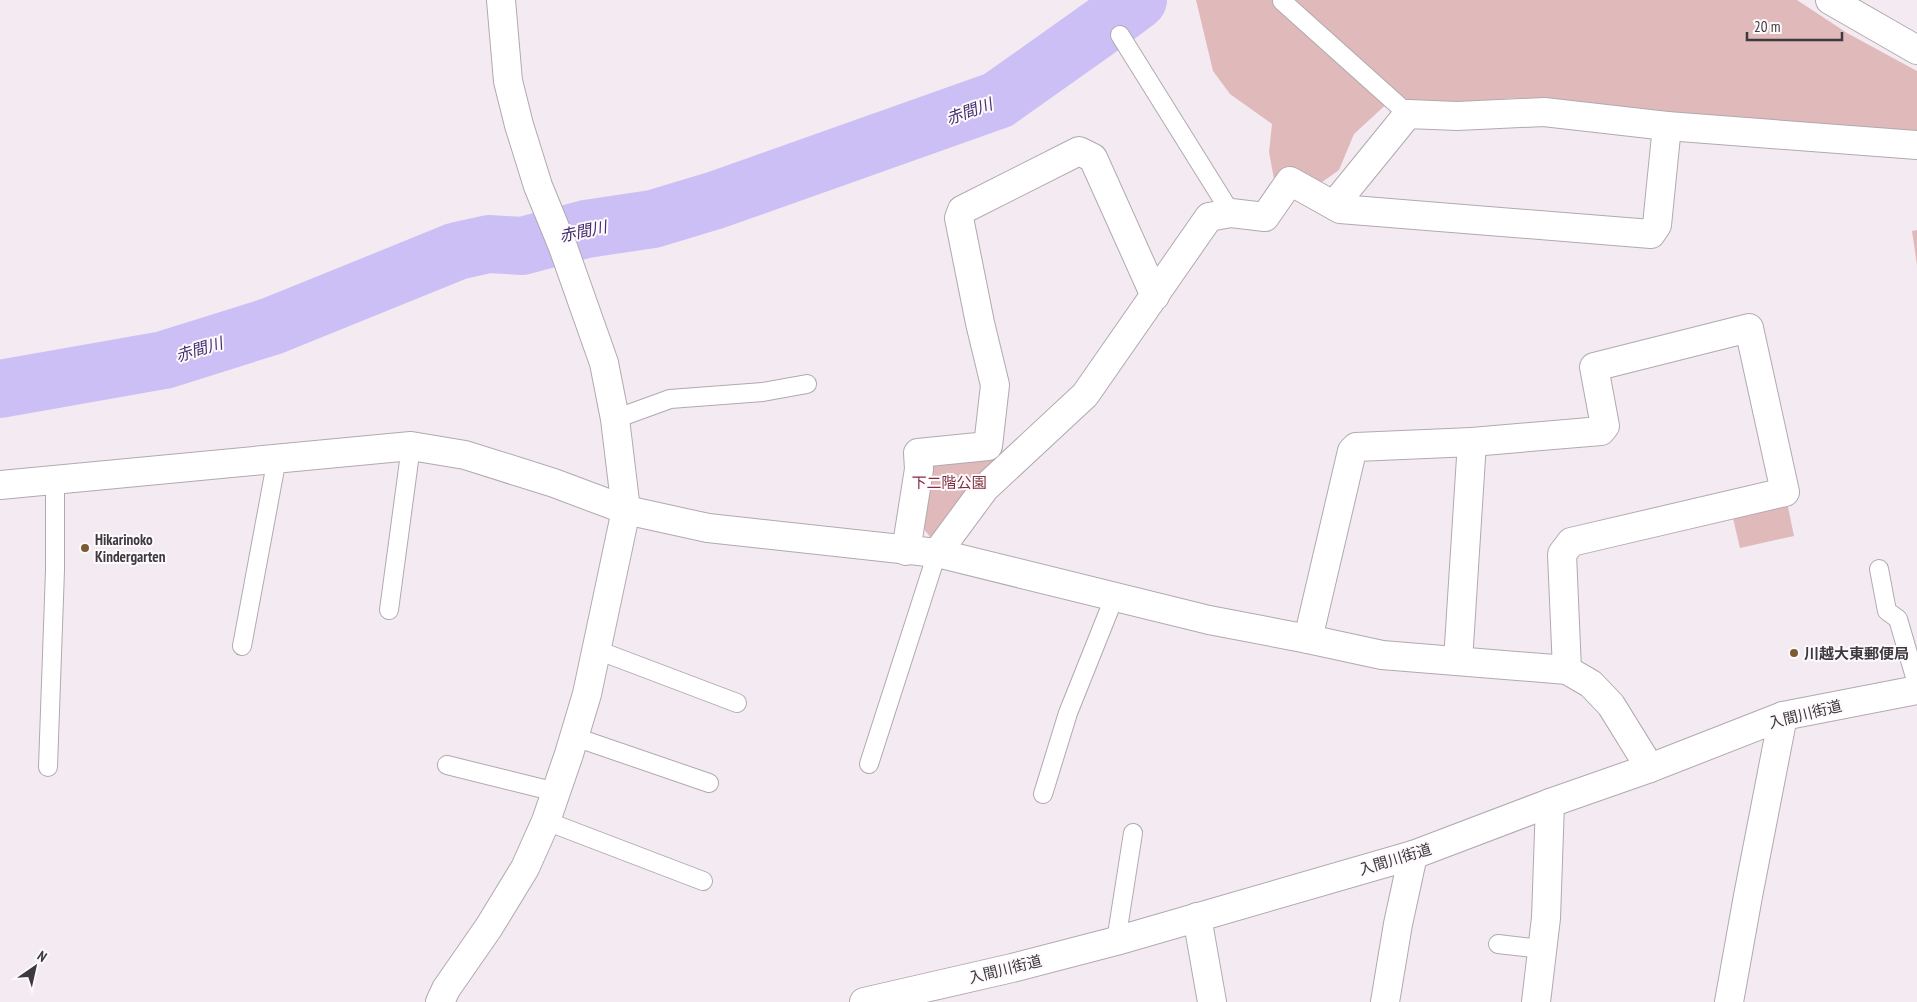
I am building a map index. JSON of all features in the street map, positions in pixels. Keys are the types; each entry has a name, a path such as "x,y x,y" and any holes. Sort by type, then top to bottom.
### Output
{"street":[{"path":"440,1002 446,989 489,927 525,868 546,821 574,737 596,650 626,510 615,419 604,363 558,235 538,186 518,125 508,82 501,0"},
{"path":"1830,0 1917,50"},
{"path":"1334,205 1408,114 1456,116 1544,112 1666,126 1917,145"},
{"path":"937,553 985,488 1085,395 1209,217 1231,213 1265,217 1290,180 1340,209 1651,234 1657,225 1666,126"},
{"path":"906,551 919,469 918,453 988,446 995,385 980,323 959,218 962,210 1078,151 1093,158 1155,296"},
{"path":"1308,638 1352,451 1356,447 1472,442 1601,431 1605,426 1594,366 1748,328 1785,492 1571,542 1562,554 1567,670"},
{"path":"1458,661 1472,442"},
{"path":"0,485 411,446 465,455 554,483 626,510 708,528 937,553 1209,620 1308,638 1382,655 1567,670 1592,684 1611,705 1650,768"},
{"name":"入間川街道","path":"864,1002 917,996 1116,941 1413,855 1550,803 1650,768 1784,716 1917,690"},
{"path":"1729,1002 1784,716"},
{"path":"1536,1002 1546,918 1550,803"},
{"path":"1385,1002 1398,924 1413,855"},
{"path":"1197,917 1212,1002"}],"lane":[{"path":"1282,1 1408,114"},
{"path":"1120,35 1231,213"},
{"path":"615,419 670,399 763,392 807,384"},
{"path":"389,610 411,446"},
{"path":"242,646 277,458"},
{"path":"48,767 55,570 55,480"},
{"path":"869,764 937,553"},
{"path":"1879,569 1887,611 1898,619 1917,684"},
{"path":"1043,794 1068,713 1114,598"},
{"path":"596,650 737,703"},
{"path":"574,737 709,783"},
{"path":"447,765 556,792"},
{"path":"546,821 703,880"},
{"path":"1116,941 1133,833"},
{"path":"1498,944 1542,949"}],"green space":[{"path":"1196,0 1797,0 1847,33 1917,71 1917,134 1628,112 1516,98 1453,103 1392,99 1354,134 1339,170 1311,190 1274,179 1269,152 1272,124 1230,94 1213,71"},
{"path":"1917,230 1917,265 1912,231"},
{"name":"下二階公園","path":"992,457 994,462 935,543 919,523 928,475 937,460"},
{"path":"1787,502 1794,536 1740,548 1732,514"}],"waterway":[{"name":"赤間川","path":"0,389 164,360 272,326 457,251 489,244 522,246 586,229 653,219 716,200 998,100 1138,0"}],"place":[{"name":"Hikarinoko Kindergarten","path":"85,548"},
{"name":"川越大東郵便局","path":"1794,653"}]}
